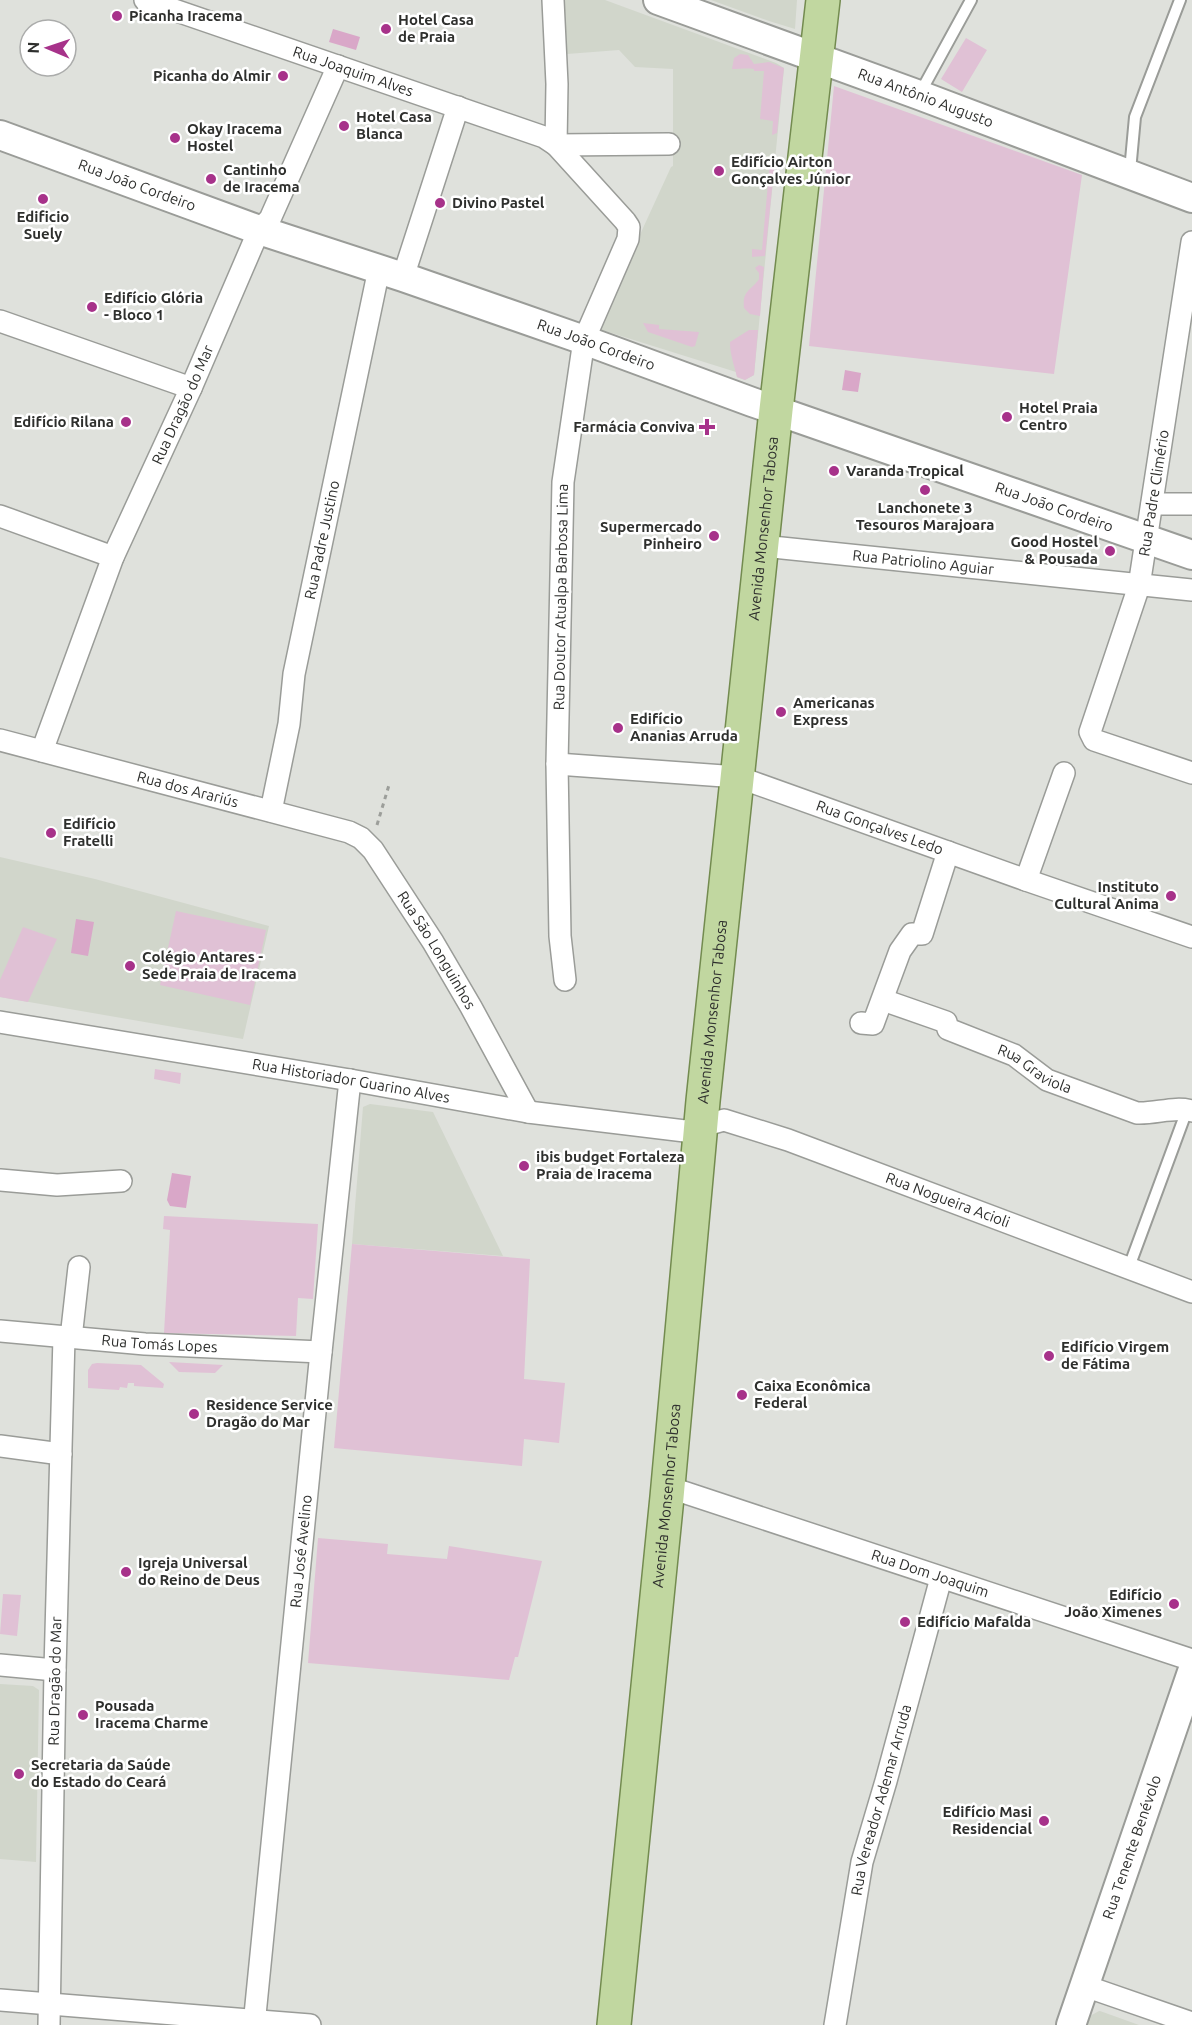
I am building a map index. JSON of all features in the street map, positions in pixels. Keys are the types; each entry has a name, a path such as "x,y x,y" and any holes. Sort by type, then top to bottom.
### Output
{"main road":[{"name":"Avenida Monsenhor Tabosa","path":"614,2025 668,1486 701,1126 776,410 823,0"}],"street":[{"name":"Rua Joaquim Alves","path":"145,0 544,137 556,145 669,144"},
{"path":"553,0 557,84 556,145"},
{"name":"Rua Antônio Augusto","path":"658,0 817,57 1192,198"},
{"name":"Rua Dragão do Mar","path":"42,751 113,557 191,388 259,230 270,219 338,66"},
{"name":"Rua Padre Justino","path":"272,811 289,724 294,674 391,273 458,107"},
{"name":"Rua João Cordeiro","path":"0,135 259,230 584,340 776,410 1192,555"},
{"name":"Rua Doutor Atualpa Barbosa Lima","path":"556,145 629,227 628,239 584,340 561,504 557,764 560,936 565,980"},
{"name":"Rua Padre Climério","path":"1192,242 1139,586 1090,732 1092,738 1192,773"},
{"path":"0,321 191,388"},
{"path":"1152,504 1192,504"},
{"path":"0,516 113,557"},
{"name":"Rua Patriolino Aguiar","path":"762,546 1192,590"},
{"name":"Rua dos Arariús","path":"0,740 356,835 371,847"},
{"name":"Rua Gonçalves Ledo","path":"557,764 738,777 1026,880 1192,936"},
{"path":"1026,880 1064,773"},
{"name":"Rua São Longuinhos","path":"371,847 433,942 528,1112"},
{"path":"861,1023 873,1024 900,951 912,934 922,934 948,852"},
{"name":"Rua Graviola","path":"883,1000 946,1022 948,1029 1014,1055 1047,1080 1137,1113 1150,1114 1168,1109 1189,1110"},
{"name":"Rua Historiador Guarino Alves","path":"0,1022 528,1112 685,1131 701,1126"},
{"name":"Rua José Avelino","path":"255,2023 350,1080"},
{"name":"Rua Nogueira Acioli","path":"701,1126 724,1120 788,1140 1192,1292"},
{"path":"0,1180 57,1185 121,1181"},
{"name":"Rua Dragão do Mar","path":"50,2025 55,1670 61,1454 67,1337 79,1267"},
{"name":"Rua Tomás Lopes","path":"0,1331 145,1344 321,1352"},
{"path":"0,1446 61,1454"},
{"name":"Rua Dom Joaquim","path":"668,1486 1192,1660"},
{"name":"Rua Vereador Ademar Arruda","path":"835,2025 862,1862 890,1770 941,1578"},
{"path":"0,1665 55,1670"},
{"name":"Rua Tenente Benévolo","path":"1071,2025 1192,1672"},
{"path":"1085,1986 1192,2023"},
{"path":"0,2000 255,2023 310,2025"}],"lane":[{"path":"919,95 971,0"},
{"path":"1129,175 1136,117 1180,0"},
{"path":"1129,1267 1189,1110"}],"path":[{"path":"371,847 389,785"}],"shaded area":[{"name":"Edifício Airton Gonçalves Júnior","path":"563,0 605,0 776,63 784,68 754,375 745,380 737,377 736,372 602,330 599,324 673,166 673,69 635,67 619,50 567,54"},
{"path":"711,0 797,0 795,29 769,21"},
{"path":"333,29 360,37 356,50 329,42"},
{"path":"966,38 987,50 962,92 941,79"},
{"path":"740,54 748,55 754,64 769,62 784,68 777,133 772,135 773,121 760,119 764,71 732,69 734,58"},
{"path":"834,86 1082,175 1054,374 809,346"},
{"path":"770,161 775,161 765,256 752,257 752,249 762,250"},
{"path":"759,265 764,267 760,316 750,314 744,308 746,294 759,279 759,273 755,268"},
{"path":"643,323 659,325 659,329 699,332 695,346 692,347 648,332"},
{"path":"749,330 758,330 754,375 745,380 737,377 730,342"},
{"path":"845,370 861,373 858,392 842,390"},
{"name":"Colégio Antares - Sede Praia de Iracema","path":"0,857 95,879 269,926 243,1039 0,997"},
{"path":"176,911 266,930 250,1005 160,985"},
{"path":"76,919 94,922 88,956 71,953"},
{"path":"23,927 57,939 28,1002 0,997 0,980"},
{"path":"155,1069 181,1073 180,1084 154,1079"},
{"path":"370,1104 433,1112 503,1256 352,1244 363,1107"},
{"path":"172,1173 191,1176 186,1208 170,1206 167,1200"},
{"path":"164,1216 318,1224 313,1299 298,1298 296,1336 164,1333 170,1230 163,1229"},
{"path":"352,1244 530,1259 524,1379 565,1383 559,1443 524,1439 522,1466 334,1448"},
{"path":"169,1362 223,1365 215,1373 179,1372"},
{"path":"92,1364 141,1365 164,1384 163,1388 134,1386 134,1383 128,1383 127,1388 120,1387 119,1390 88,1388 88,1370"},
{"path":"318,1538 388,1544 387,1554 447,1559 449,1546 542,1561 518,1657 515,1657 509,1680 308,1663"},
{"path":"3,1594 21,1595 17,1636 0,1634"},
{"name":"Secretaria da Saúde do Estado do Ceará","path":"0,1684 33,1686 39,1690 36,1862 0,1859"},
{"path":"1099,2011 1139,2025 1087,2025 1090,2016"}],"place":[{"name":"Picanha Iracema","path":"117,16"},
{"name":"Hotel Casa de Praia","path":"386,29"},
{"name":"Picanha do Almir","path":"283,76"},
{"name":"Hotel Casa Blanca","path":"344,126"},
{"name":"Okay Iracema Hostel","path":"175,138"},
{"name":"Edifício Airton Gonçalves Júnior","path":"719,171"},
{"name":"Cantinho de Iracema","path":"211,179"},
{"name":"Edificio Suely","path":"43,199"},
{"name":"Divino Pastel","path":"440,203"},
{"name":"Edifício Glória - Bloco 1","path":"92,307"},
{"name":"Hotel Praia Centro","path":"1007,417"},
{"name":"Edifício Rilana","path":"126,422"},
{"name":"Farmácia Conviva","path":"707,427"},
{"name":"Varanda Tropical","path":"834,471"},
{"name":"Lanchonete 3 Tesouros Marajoara","path":"925,490"},
{"name":"Supermercado Pinheiro","path":"714,536"},
{"name":"Good Hostel & Pousada","path":"1110,551"},
{"name":"Americanas Express","path":"781,712"},
{"name":"Edifício Ananias Arruda","path":"618,728"},
{"name":"Edifício Fratelli","path":"51,833"},
{"name":"Instituto Cultural Anima","path":"1171,896"},
{"name":"Colégio Antares - Sede Praia de Iracema","path":"130,966"},
{"name":"ibis budget Fortaleza Praia de Iracema","path":"524,1166"},
{"name":"Edifício Virgem de Fátima","path":"1049,1356"},
{"name":"Caixa Econômica Federal","path":"742,1395"},
{"name":"Residence Service Dragão do Mar","path":"194,1414"},
{"name":"Igreja Universal do Reino de Deus","path":"126,1572"},
{"name":"Edifício João Ximenes","path":"1174,1604"},
{"name":"Edifício Mafalda","path":"905,1622"},
{"name":"Pousada Iracema Charme","path":"83,1715"},
{"name":"Secretaria da Saúde do Estado do Ceará","path":"19,1774"},
{"name":"Edifício Masi Residencial","path":"1044,1821"}]}
